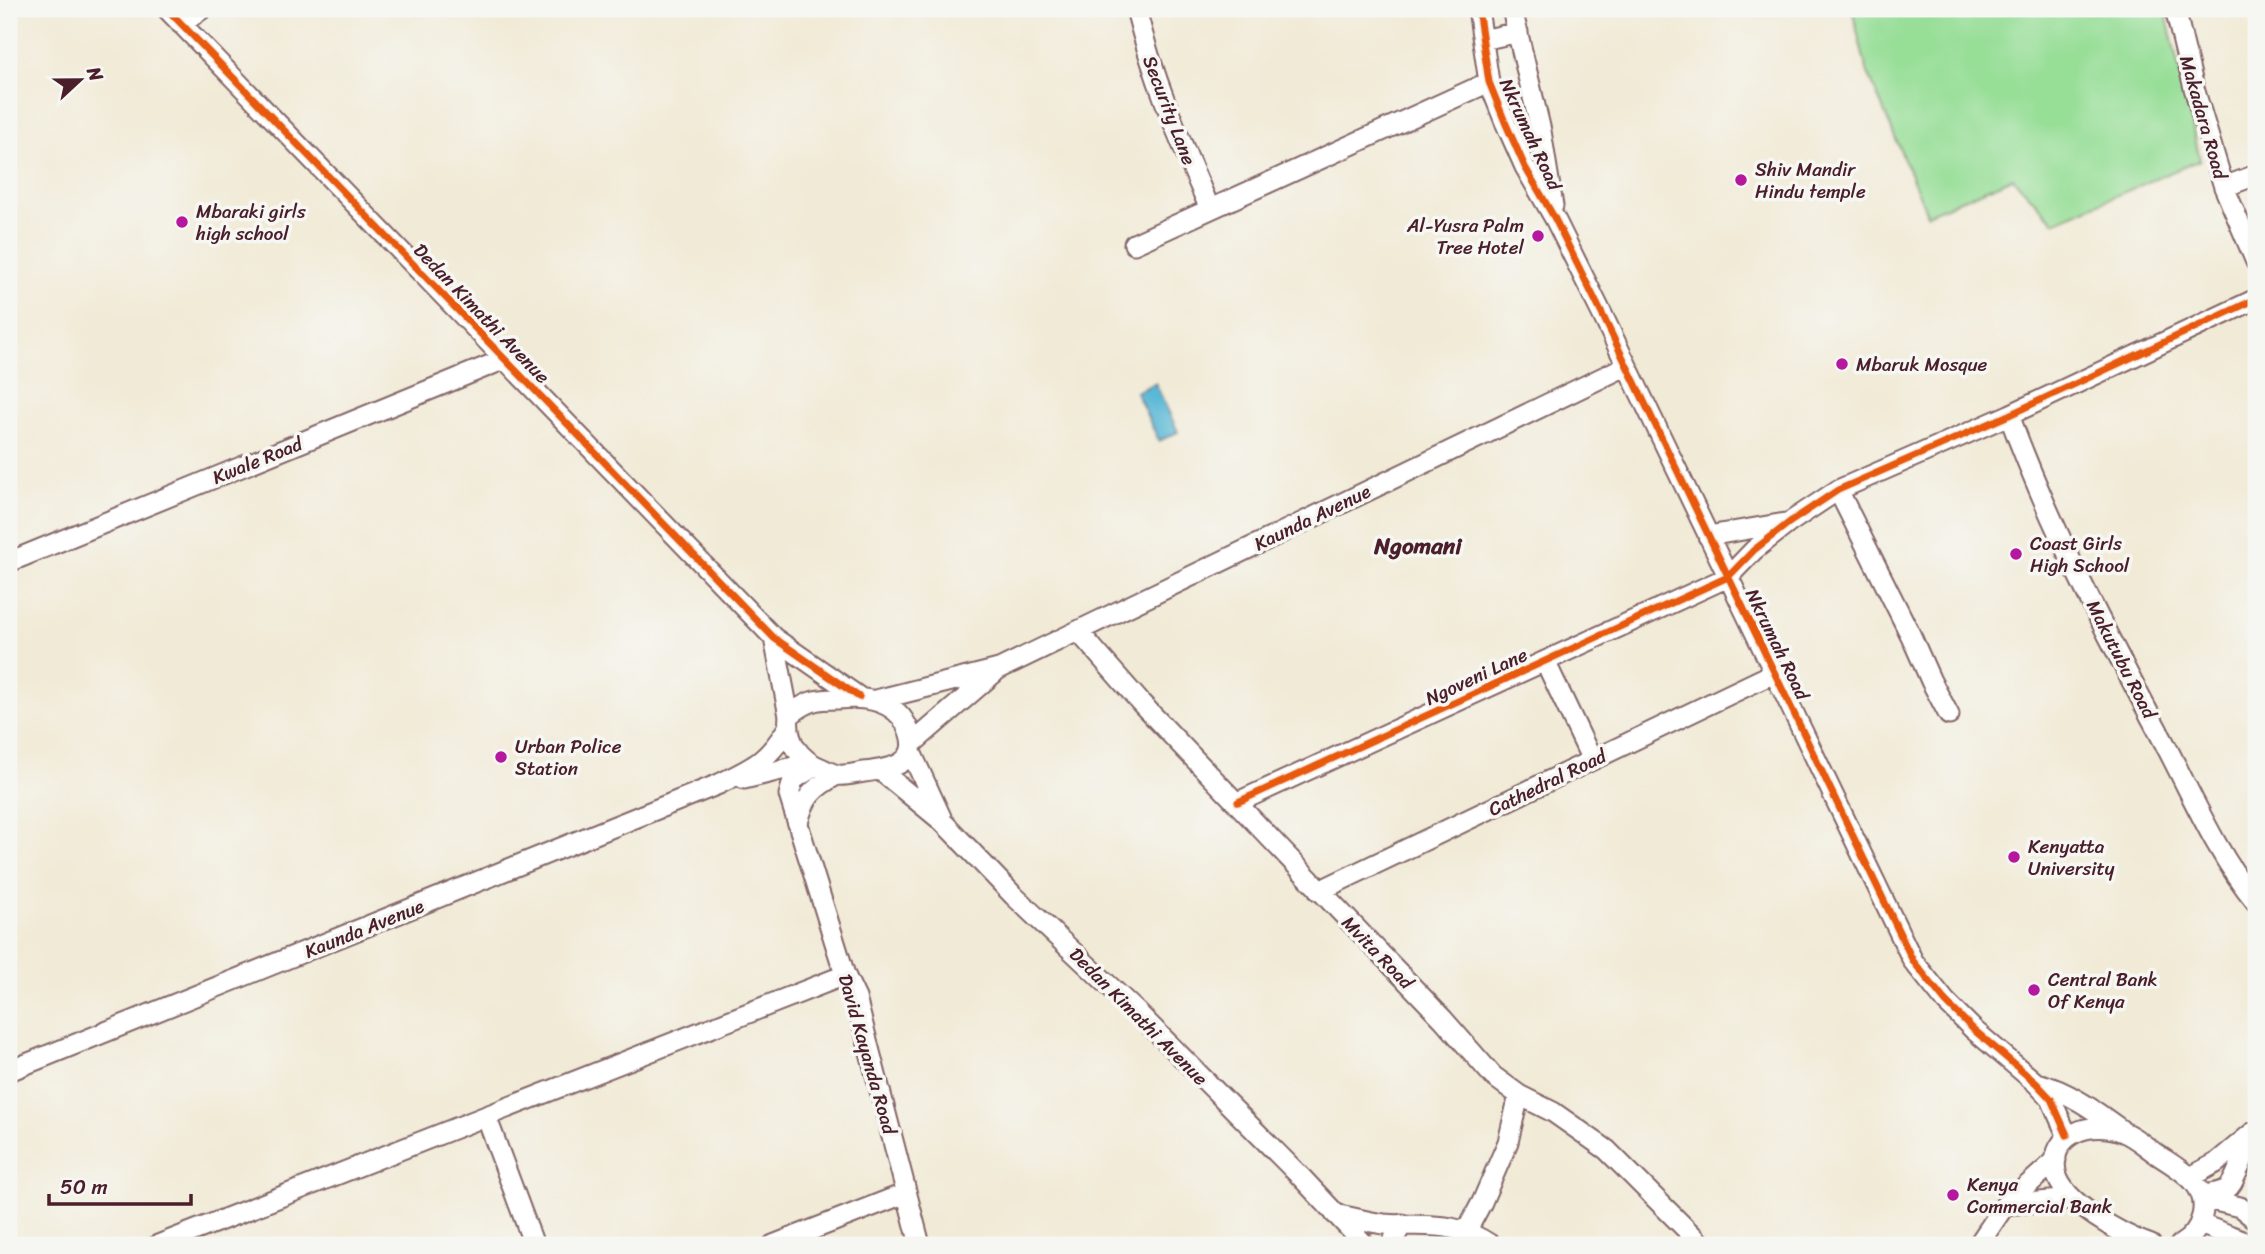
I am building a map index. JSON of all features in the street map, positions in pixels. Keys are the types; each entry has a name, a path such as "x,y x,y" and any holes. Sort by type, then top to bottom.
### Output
{"street":[{"name":"Dedan Kimathi Avenue","path":"167,9 774,638 867,698"},
{"path":"181,24 202,9"},
{"name":"Security Lane","path":"1136,9 1147,54 1173,127 1210,209"},
{"name":"Nkrumah Road","path":"1478,9 1489,82 1525,167 1555,219 1913,961 1946,1002 2051,1099 2067,1135"},
{"name":"Nkrumah Road","path":"1512,9 1541,131 1555,219"},
{"name":"Makadara Road","path":"2175,9 2194,88 2224,187 2256,262"},
{"path":"1483,40 1518,32"},
{"path":"1133,244 1489,82"},
{"path":"2224,187 2256,175"},
{"path":"1728,577 1754,550 1838,490 2009,415 2256,299"},
{"name":"Kwale Road","path":"9,562 505,359"},
{"name":"Kaunda Avenue","path":"999,669 1626,366"},
{"name":"Makutubu Road","path":"2009,415 2062,538 2139,695 2221,849 2254,897"},
{"path":"1838,490 1949,715"},
{"path":"1708,536 1790,522"},
{"name":"Ngoveni Lane","path":"1238,803 1728,577"},
{"name":"Mvita Road","path":"1078,631 1141,704 1443,1019 1493,1076 1519,1095 1553,1112 1607,1150 1702,1245"},
{"path":"774,638 793,747 813,765 837,775 881,771 900,765 912,747 999,669"},
{"path":"1545,661 1592,760"},
{"path":"719,784 751,768 774,751 788,722 814,701 867,698 999,669"},
{"name":"Cathedral Road","path":"1320,891 1774,673"},
{"path":"867,698 892,709 906,723 912,747"},
{"name":"Dedan Kimathi Avenue","path":"912,747 943,822"},
{"path":"719,784 813,765"},
{"name":"David Kayanda Road","path":"813,765 791,782 789,795 845,975 856,998 919,1245"},
{"name":"Dedan Kimathi Avenue","path":"881,771 943,822 1014,896 1137,1012 1365,1245"},
{"path":"798,824 803,804 809,795 837,775"},
{"name":"Kaunda Avenue","path":"9,1072 719,784"},
{"path":"158,1245 845,975"},
{"path":"2036,1083 2070,1096 2190,1177 2203,1196 2204,1204 2200,1223 2194,1234 2180,1245"},
{"path":"1466,1232 1508,1142 1519,1095"},
{"path":"486,1116 534,1245"},
{"path":"2124,1132 2097,1127 2067,1135 2058,1148 2056,1160 2059,1182 2073,1199 2130,1238 2151,1245"},
{"path":"2190,1177 2216,1163 2254,1130"},
{"path":"2203,1196 2217,1193 2234,1184 2254,1130"},
{"path":"1978,1245 2006,1205 2056,1160"},
{"path":"773,1245 906,1193"},
{"path":"2203,1196 2240,1207 2256,1220"},
{"path":"2006,1205 2073,1199"},
{"path":"1334,1213 1380,1224 1440,1225 1466,1232 1491,1245"},
{"path":"2200,1223 2255,1245"},
{"path":"1391,1245 1402,1224"}],"green space":[{"path":"1852,9 2165,9 2200,160 2054,222 2013,178 1927,214 1866,68"}],"water":[{"path":"1155,383 1178,432 1159,441 1136,392"}],"cycle path":[{"path":"167,9 774,638 859,697"},
{"path":"1478,9 1489,82 1525,167 1555,219 1602,314 1913,961 1946,1002 2051,1099 2067,1135"},
{"path":"1238,802 1728,577 1754,550 1838,490 2009,415 2256,299"}],"place":[{"name":"Shiv Mandir Hindu temple","path":"1741,180"},
{"name":"Mbaraki girls high school","path":"182,222"},
{"name":"Al-Yusra Palm Tree Hotel","path":"1538,236"},
{"name":"Mbaruk Mosque","path":"1842,364"},
{"name":"Coast Girls High School","path":"2016,554"},
{"name":"Urban Police Station","path":"501,757"},
{"name":"Kenyatta University","path":"2014,857"},
{"name":"Central Bank Of Kenya","path":"2034,990"},
{"name":"Kenya Commercial Bank","path":"1953,1195"}],"district":[{"name":"Ngomani","path":"1418,546"}]}
